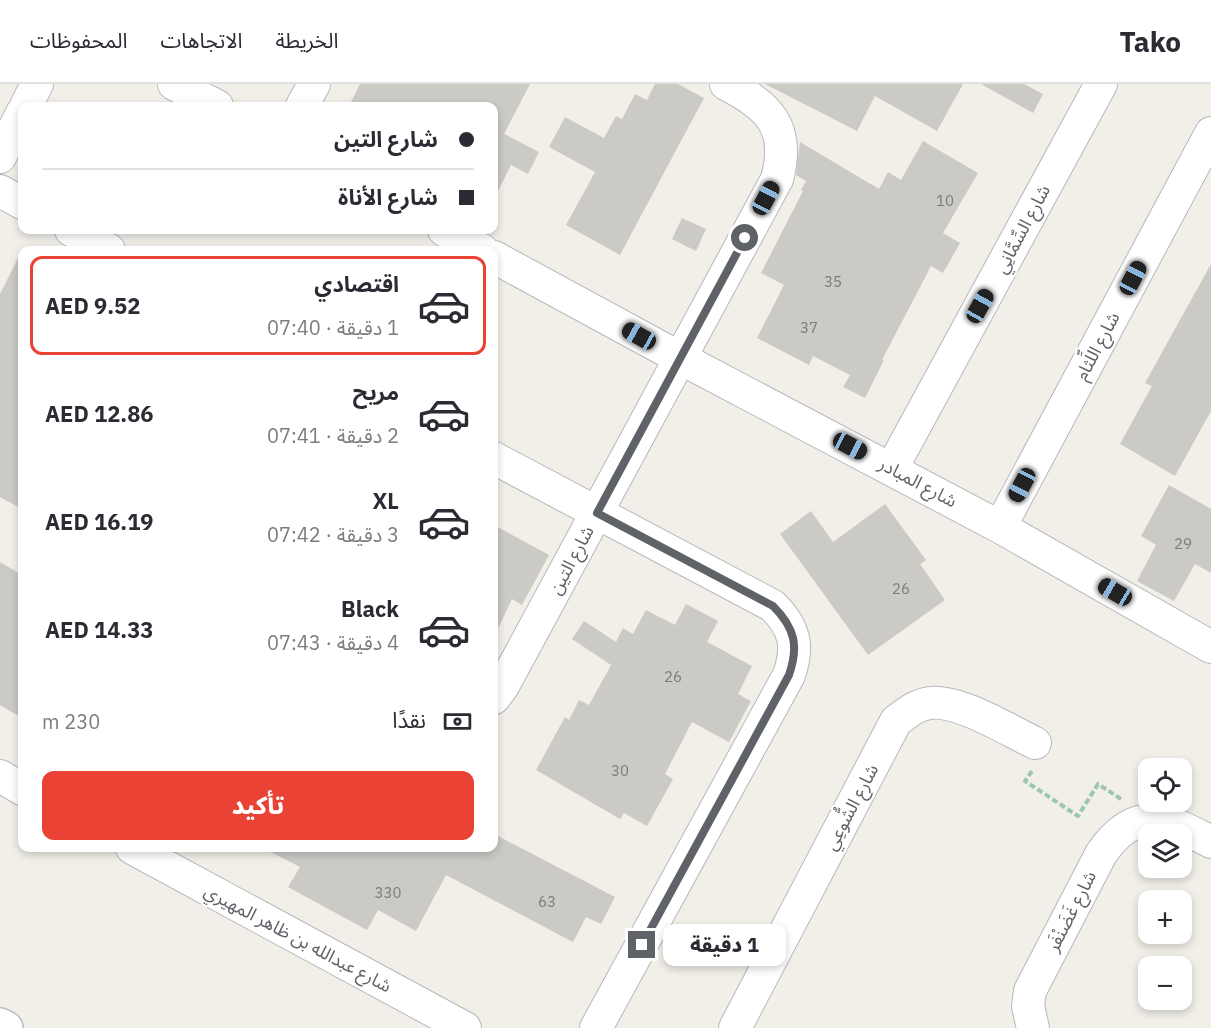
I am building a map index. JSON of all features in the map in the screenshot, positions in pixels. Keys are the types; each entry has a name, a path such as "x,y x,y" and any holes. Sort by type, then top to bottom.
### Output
{"street":[{"path":"28,102 37,84"},
{"path":"174,84 208,102"},
{"path":"304,102 315,84"},
{"name":"شارع التين","path":"498,693 777,178 781,161 781,143 776,126 766,110 753,98 726,84"},
{"name":"شارع السِّمَّانِي","path":"892,468 1101,84"},
{"path":"0,157 18,121"},
{"name":"شارع اللِّثام","path":"1000,527 1211,133"},
{"path":"0,190 18,201"},
{"path":"79,234 101,246"},
{"path":"452,234 474,246"},
{"name":"شارع المبادر","path":"498,259 680,358 892,468 1211,647"},
{"path":"498,460 773,606 788,623 795,645 794,661 789,675 596,1028"},
{"name":"شارع الشُّوعِي","path":"735,1028 897,721 912,709 930,703 948,704 967,710 1035,742"},
{"path":"0,776 18,787"},
{"path":"1152,819 1182,826 1211,842"},
{"name":"شارع غَضَنْفَر","path":"1033,1028 1028,1006 1030,991 1101,854 1122,829 1152,819"},
{"name":"شارع عبدالله بن ظاهر المهيري","path":"139,852 465,1028"},
{"path":"0,1024 6,1028"}],"path":[{"path":"1035,742 1046,750 1025,781 1078,816 1098,784 1152,819"}],"building":[{"path":"360,84 530,84 504,134 539,152 528,174 511,165 498,191 498,102 351,102"},
{"path":"655,84 678,84 704,98 620,255 566,225 595,172 549,147 565,117 604,138 616,116 622,119 635,94 647,100"},
{"path":"765,84 963,84 937,131 875,96 857,131"},
{"path":"981,84 1024,84 1043,94 1033,113"},
{"path":"923,141 978,173 943,233 960,243 943,273 931,266 865,398 843,387 850,375 813,356 809,365 757,338 784,285 761,273 806,181 796,175 800,142 879,189 888,172 901,180"},
{"path":"682,218 706,229 696,251 672,239"},
{"path":"18,258 18,507 0,497 0,294"},
{"path":"1211,264 1211,411 1175,476 1120,444 1152,386 1145,383"},
{"path":"1169,485 1211,509 1211,573 1195,564 1174,601 1137,581 1156,545 1141,536"},
{"path":"885,504 926,560 920,564 945,600 868,655 780,534 811,511 833,542"},
{"path":"498,527 549,555 522,605 512,599 498,629"},
{"path":"0,562 18,573 18,716 0,705"},
{"path":"686,604 718,621 707,642 752,666 738,694 751,701 729,742 692,722 665,774 673,779 647,826 624,813 620,819 536,770 565,717 569,720 579,700 589,705 611,665 572,639 584,621 616,642 623,628 633,634 646,610 675,625"},
{"path":"498,836 615,897 601,924 586,917 573,942 446,875 416,931 378,910 367,930 288,887 300,867 271,852 498,852"}],"route":[{"path":"642,945 789,675 794,661 795,645 791,630 784,617 773,606 597,513 745,238"}]}
